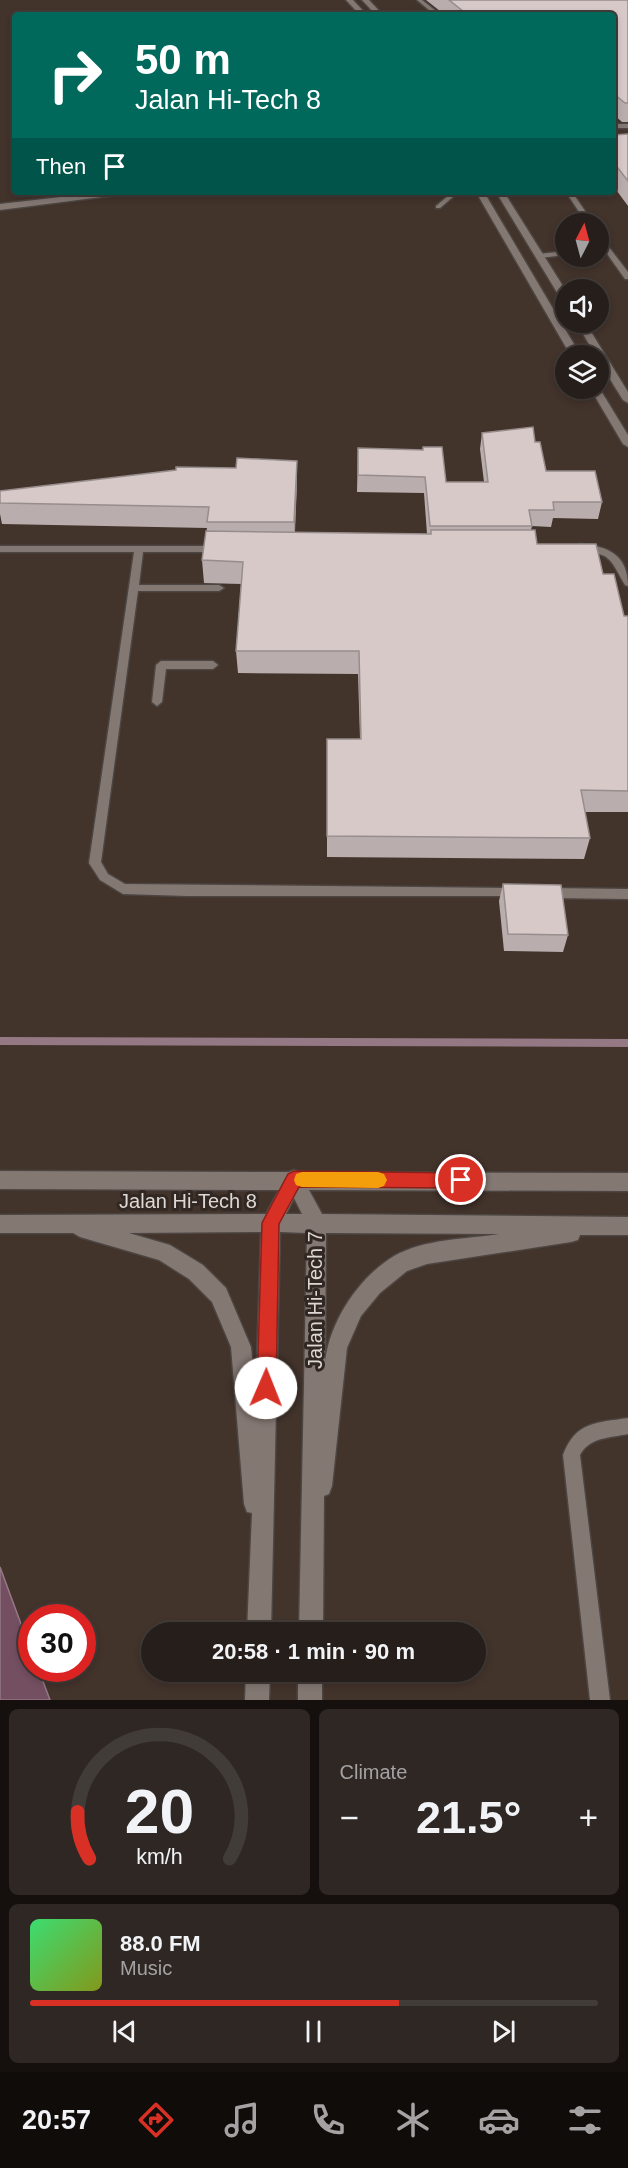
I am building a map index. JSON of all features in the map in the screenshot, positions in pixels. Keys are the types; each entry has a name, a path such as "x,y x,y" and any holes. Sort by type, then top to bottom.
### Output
{"street":[{"path":"349,0 361,12"},
{"path":"365,0 377,12"},
{"path":"0,197 19,195"},
{"path":"0,207 100,195"},
{"path":"478,195 489,208"},
{"path":"482,195 570,345"},
{"path":"502,195 555,280"},
{"path":"587,333 628,400"},
{"path":"601,399 628,444"},
{"path":"259,1622 271,1223 294,1179"},
{"name":"Jalan Hi-Tech 8","path":"0,1180 294,1179 628,1182"},
{"name":"Jalan Hi-Tech 7","path":"294,1179 316,1225 311,1622"},
{"path":"62,1223 162,1251 196,1272 219,1295 241,1347 261,1576"},
{"name":"Jalan Hi-Tech 8","path":"0,1224 271,1223 626,1226"},
{"path":"311,1577 337,1347 354,1309 373,1286 400,1263 427,1254 626,1226"},
{"path":"257,1700 258,1682"},
{"path":"310,1682 310,1700"}],"lane":[{"path":"419,0 434,12"},
{"path":"438,207 451,195"},
{"path":"571,195 583,213"},
{"path":"609,250 628,277"},
{"path":"539,255 555,254"},
{"path":"566,547 590,547 603,550 618,561 628,583"},
{"path":"0,549 234,549"},
{"path":"140,549 95,863 104,877 123,889 628,894"},
{"path":"134,588 219,588"},
{"path":"157,702 161,666 213,665"},
{"path":"600,1700 570,1455 575,1443 583,1435 628,1425"}],"shaded area":[{"path":"0,0 628,0 628,1700 0,1700"},
{"path":"0,1567 18,1616 18,1682 43,1682 50,1700 0,1700"}],"building":[{"path":"449,0 628,0 628,103 616,96 616,12 464,12"},
{"path":"628,134 628,181 616,166 616,135"},
{"path":"533,427 535,442 540,442 546,471 595,471 602,502 553,502 554,510 529,510 532,526 430,526 425,477 358,475 358,448 423,450 423,447 442,447 446,482 488,482 482,433"},
{"path":"237,458 297,461 294,522 207,522 209,507 0,503 0,491 176,470 176,467 236,468"},
{"path":"431,530 535,530 537,544 596,544 603,574 614,574 624,616 628,616 628,791 581,790 590,838 327,836 327,739 361,739 359,651 236,651 243,562 202,560 206,531 431,534"},
{"path":"503,884 561,885 568,935 508,934"}],"waterway":[{"path":"0,1041 628,1043"}],"slow traffic":[{"path":"302,1180 378,1180"}],"route":[{"path":"266,1388 271,1223 294,1179 461,1180"}]}
